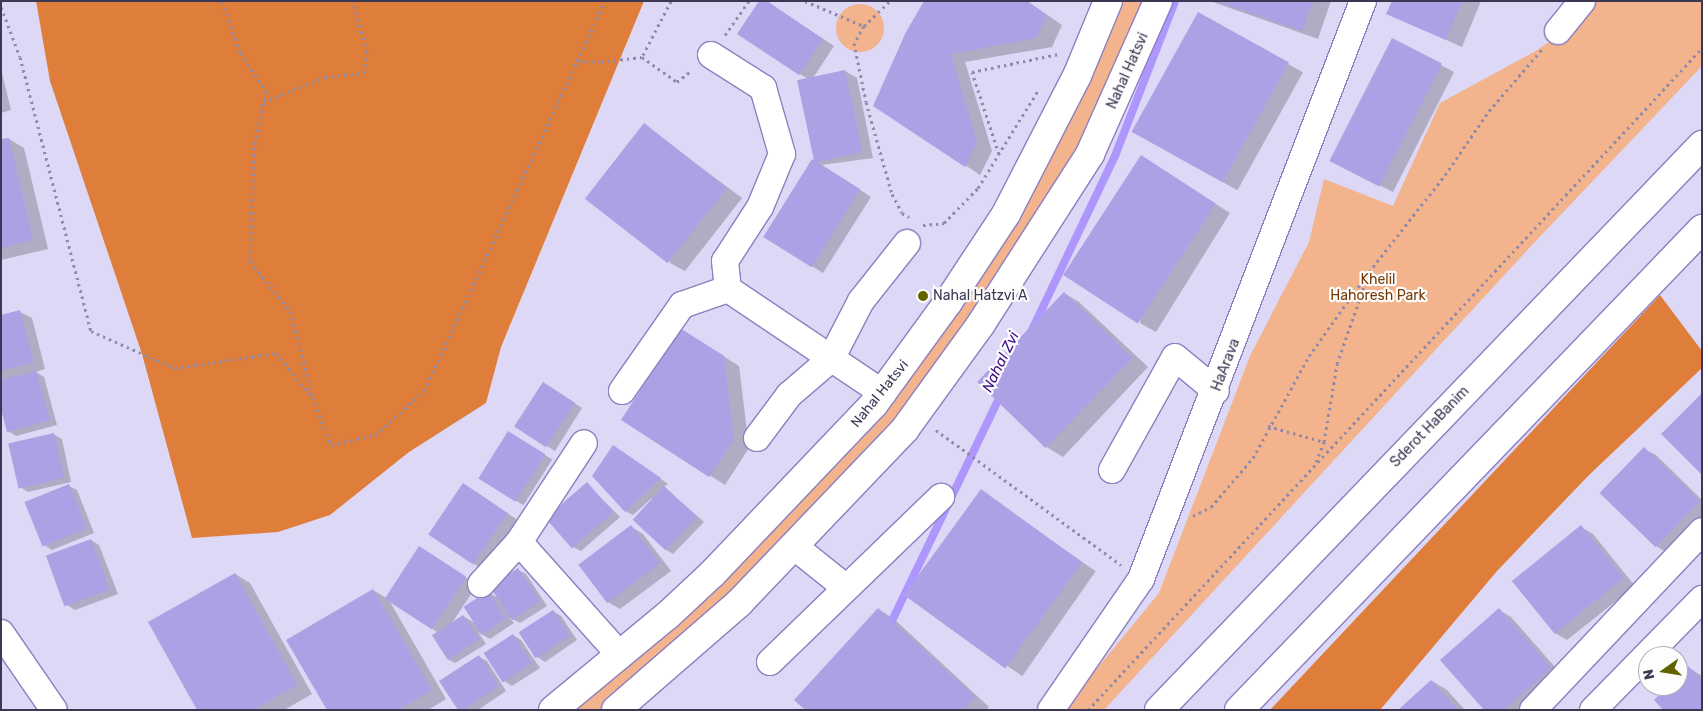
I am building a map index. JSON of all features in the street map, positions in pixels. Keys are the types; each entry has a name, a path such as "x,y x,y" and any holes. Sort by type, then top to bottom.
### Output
{"street":[{"name":"Nahal Hatsvi","path":"553,710 620,655 752,534 883,393 948,302 1006,214 1060,112 1108,1"},
{"name":"Nahal Hatsvi","path":"616,710 694,644 795,547 915,415 981,324 1090,154 1158,1"},
{"name":"HaArava","path":"1051,710 1141,579 1216,391 1363,1"},
{"path":"1558,31 1582,1"},
{"path":"711,55 764,88 782,154 760,207 725,261 728,289 883,393"},
{"name":"Sderot HaBanim","path":"1158,710 1702,145"},
{"path":"1239,710 1702,229"},
{"path":"756,438 789,395 831,359 861,302 907,243"},
{"path":"622,391 682,305 728,289"},
{"path":"1112,470 1175,357 1216,391"},
{"path":"482,584 519,542 584,443"},
{"path":"770,662 845,587 941,497"},
{"path":"1534,710 1702,531"},
{"path":"519,542 620,655"},
{"path":"795,547 845,587"},
{"path":"1593,710 1702,599"},
{"path":"2,635 54,710"}],"path":[{"path":"222,1 240,53 266,91 254,147 250,261 290,311 312,397 331,445 376,435 424,391 605,1"},
{"path":"264,102 325,76 364,74 367,52 353,1"},
{"path":"642,57 671,1"},
{"path":"805,1 864,26"},
{"path":"890,1 864,26 854,43 892,194 902,213"},
{"path":"1,7 20,57 91,331 175,368 276,353 312,397"},
{"path":"1186,519 1211,507 1253,458 1268,426 1309,356 1369,272 1445,175 1489,111 1558,31"},
{"path":"1088,710 1315,466 1451,315 1702,48"},
{"path":"999,154 972,72 1061,53 1058,62"},
{"path":"578,61 601,62 642,57 677,82"},
{"path":"907,243 922,225 944,223 978,188 1042,84"},
{"path":"1315,466 1324,442 1337,364 1369,272"},
{"path":"915,415 1141,579"},
{"path":"1268,426 1324,442"}],"green space":[{"path":"1112,1 1154,1 1116,92 885,447 611,710 558,710 897,380"},
{"name":"Khelil Hahoresh Park","path":"1594,1 1702,1 1702,66 1532,245 1104,710 1063,710 1159,593 1250,356 1309,242 1324,179 1393,206 1440,103 1534,52 1579,22"},
{"path":"855,4 865,4 877,11 884,23 884,33 877,45 865,52 855,52 847,48 840,41 836,33 836,23 840,15 847,8"}],"shaded area":[{"path":"36,1 644,1 501,347 486,403 409,452 330,515 278,532 192,538 142,354 50,81"},
{"path":"1660,295 1702,351 1702,368 1589,475 1497,571 1380,710 1270,710"}],"building":[{"path":"759,1 767,1 823,39 799,75 737,34"},
{"path":"924,1 1027,1 1047,15 1037,38 951,54 977,142 965,167 873,106 906,32"},
{"path":"1216,1 1313,1 1302,31"},
{"path":"1392,1 1462,1 1446,40 1386,14"},
{"path":"1198,12 1289,62 1223,182 1132,132"},
{"path":"1392,38 1442,63 1379,186 1329,161"},
{"path":"845,70 862,152 815,162 797,80"},
{"path":"644,123 727,188 668,263 585,199"},
{"path":"9,138 33,240 1,248 1,139"},
{"path":"1141,155 1216,203 1138,323 1063,275"},
{"path":"812,159 860,189 812,267 763,237"},
{"path":"1064,292 1132,358 1046,448 977,382"},
{"path":"20,310 34,362 1,371 1,315"},
{"path":"680,328 724,356 734,439 709,477 621,420"},
{"path":"36,371 50,420 7,432 1,409 1,380"},
{"path":"543,382 575,403 546,447 514,426"},
{"path":"1702,393 1702,475 1661,434"},
{"path":"508,431 545,454 516,502 478,478"},
{"path":"54,433 64,478 19,488 8,444"},
{"path":"613,445 661,478 625,512 592,476"},
{"path":"1644,447 1700,501 1656,547 1600,493"},
{"path":"587,482 613,512 572,548 545,518"},
{"path":"463,483 508,513 473,565 428,534"},
{"path":"69,484 87,529 42,546 24,502"},
{"path":"664,486 697,517 666,550 633,520"},
{"path":"981,489 1082,562 1005,668 904,595"},
{"path":"631,525 660,563 607,603 578,565"},
{"path":"1581,525 1624,578 1555,634 1512,581"},
{"path":"91,539 109,590 64,606 46,555"},
{"path":"419,546 466,576 432,629 385,599"},
{"path":"518,568 540,601 512,620 490,587"},
{"path":"235,573 297,685 253,710 197,710 148,622"},
{"path":"373,589 432,690 398,710 327,710 286,640"},
{"path":"488,591 506,619 482,634 464,607"},
{"path":"878,608 975,697 963,710 805,710 794,700"},
{"path":"1499,608 1551,668 1504,710 1484,710 1440,660"},
{"path":"553,610 570,636 535,658 519,632"},
{"path":"463,615 479,639 449,660 432,636"},
{"path":"513,634 532,663 503,682 484,653"},
{"path":"479,655 499,686 463,710 458,710 439,681"},
{"path":"1688,666 1702,680 1702,710 1663,710 1654,700 1658,696 1688,696"},
{"path":"1431,680 1458,710 1398,710"}],"waterway":[{"name":"Nahal Zvi","path":"1031,332 1115,156 1175,1"},
{"name":"Nahal Zvi","path":"888,629 1001,394"}],"place":[{"name":"Nahal Hatzvi A","path":"923,296"}]}
